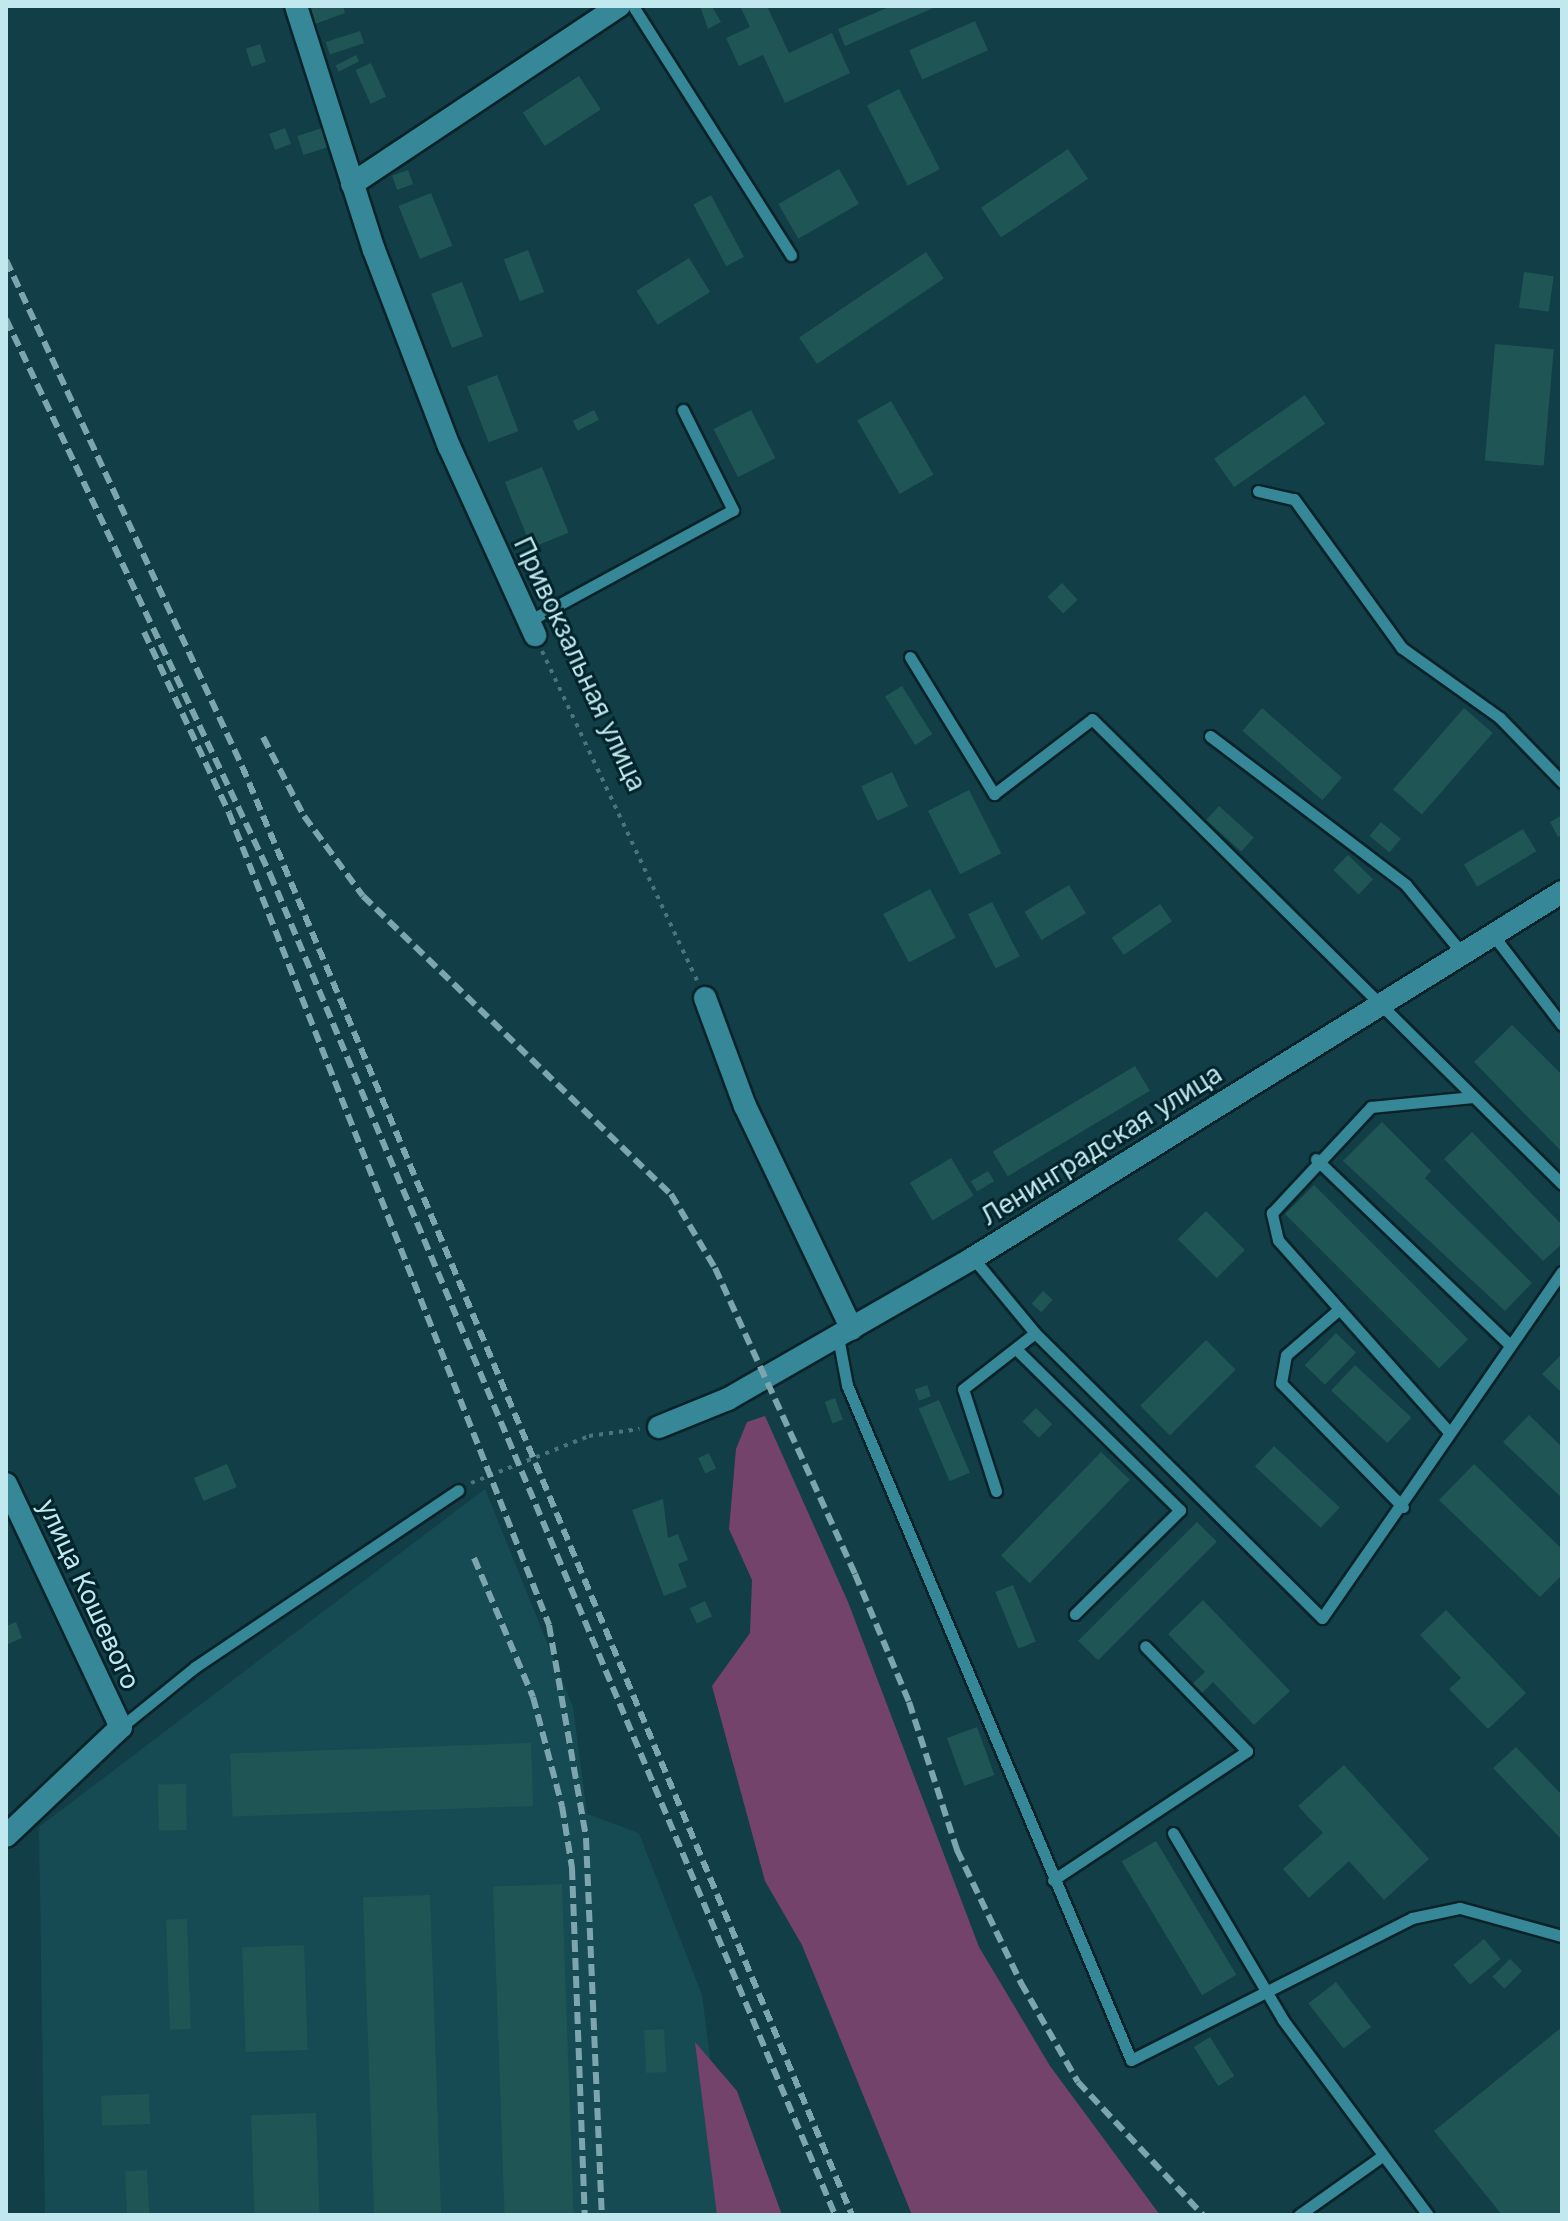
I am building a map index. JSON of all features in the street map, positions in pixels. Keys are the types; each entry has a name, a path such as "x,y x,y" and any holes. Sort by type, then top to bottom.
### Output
{"street":[{"name":"Привокзальная улица","path":"296,6 352,184 449,446 532,628"},
{"path":"352,184 619,6"},
{"name":"Ленинградская улица","path":"659,1427 728,1399 973,1258 1562,892"},
{"path":"705,998 745,1106 845,1333"},
{"name":"улица Кошевого","path":"6,1484 121,1727"},
{"path":"6,1836 121,1727"}],"lane":[{"path":"633,6 791,255"},
{"path":"532,628 733,510 683,410"},
{"path":"1258,491 1294,499 1402,648 1500,718 1562,782"},
{"path":"910,657 994,794 1092,719 1562,1184"},
{"path":"1210,736 1406,885 1462,953"},
{"path":"1493,935 1562,1025"},
{"path":"1449,1432 1337,1311 1278,1240 1272,1213 1316,1159 1371,1107 1473,1097"},
{"path":"1316,1159 1508,1343"},
{"path":"973,1258 1035,1333 1322,1618 1403,1507 1508,1343 1562,1272"},
{"path":"1337,1311 1286,1355 1281,1383 1403,1507"},
{"path":"845,1333 847,1385 1131,2060 1412,1918 1460,1908 1562,1936"},
{"path":"996,1491 963,1389 1035,1333"},
{"path":"1016,1349 1180,1510 1075,1614"},
{"path":"121,1727 195,1667 458,1490"},
{"path":"1053,1880 1247,1751 1145,1646"},
{"path":"1173,1833 1264,1991 1428,2215"},
{"path":"1299,2215 1382,2156"}],"path":[{"name":"Привокзальная улица","path":"532,628 705,998"},
{"path":"480,1479 589,1436 659,1427"}],"shaded area":[{"path":"765,1416 848,1602 979,1947 1050,2066 1160,2215 912,2215 802,1945 765,1881 712,1686 750,1633 752,1580 729,1529 736,1449 747,1422"},
{"path":"485,1489 573,1707 587,1814 639,1833 702,1995 730,2215 45,2215 39,1827"},
{"path":"695,2042 737,2091 782,2215 717,2215"}],"building":[{"path":"308,6 343,6 345,13 315,24"},
{"path":"700,6 712,6 721,22 708,29"},
{"path":"740,6 767,6 789,53 832,33 850,73 785,103 763,55 739,66 726,38 750,27"},
{"path":"891,6 938,6 845,46 838,29"},
{"path":"975,21 988,50 922,80 909,50"},
{"path":"360,31 364,43 330,54 326,42"},
{"path":"260,44 266,62 252,67 246,49"},
{"path":"356,55 359,61 339,72 336,65"},
{"path":"371,63 386,97 371,104 355,70"},
{"path":"579,76 601,110 545,146 523,112"},
{"path":"899,89 940,169 908,186 867,105"},
{"path":"285,128 291,144 275,150 269,134"},
{"path":"322,128 328,147 303,155 297,136"},
{"path":"1068,149 1088,179 1001,238 981,208"},
{"path":"839,169 859,204 798,239 778,204"},
{"path":"408,170 413,184 397,190 392,176"},
{"path":"431,193 452,246 420,259 399,206"},
{"path":"711,195 744,257 726,266 693,204"},
{"path":"528,250 544,292 520,301 504,259"},
{"path":"926,252 944,279 817,364 799,338"},
{"path":"689,258 710,292 658,325 636,291"},
{"path":"1524,272 1554,276 1549,312 1519,308"},
{"path":"462,282 483,336 452,348 431,294"},
{"path":"1495,344 1554,349 1544,466 1485,461"},
{"path":"497,375 519,431 489,442 467,386"},
{"path":"1305,395 1325,424 1234,487 1214,459"},
{"path":"891,401 934,475 900,494 857,420"},
{"path":"594,410 599,420 578,431 573,421"},
{"path":"751,410 776,458 738,477 714,429"},
{"path":"542,467 569,533 532,548 505,482"},
{"path":"1062,583 1078,600 1063,613 1047,597"},
{"path":"902,686 932,734 915,745 885,697"},
{"path":"1262,708 1342,778 1322,800 1242,731"},
{"path":"1464,708 1493,733 1422,814 1393,790"},
{"path":"892,772 908,806 877,821 861,786"},
{"path":"969,790 1001,853 960,874 928,811"},
{"path":"1219,806 1254,837 1241,852 1206,820"},
{"path":"1562,815 1562,835 1558,837 1550,822"},
{"path":"1381,822 1401,839 1389,853 1369,836"},
{"path":"1523,829 1536,851 1477,887 1464,865"},
{"path":"1348,855 1373,879 1359,894 1333,870"},
{"path":"1069,885 1086,913 1041,940 1024,912"},
{"path":"930,889 956,938 909,962 883,914"},
{"path":"992,902 1020,956 996,969 968,914"},
{"path":"1160,904 1172,921 1124,955 1112,938"},
{"path":"1512,1025 1562,1075 1562,1152 1474,1062"},
{"path":"1135,1066 1150,1091 1008,1176 993,1151"},
{"path":"1382,1122 1431,1171 1425,1178 1532,1283 1505,1311 1343,1161"},
{"path":"1472,1132 1562,1225 1562,1244 1543,1261 1444,1159"},
{"path":"951,1158 974,1196 933,1220 910,1183"},
{"path":"988,1171 994,1181 977,1192 971,1181"},
{"path":"1314,1185 1468,1339 1439,1368 1285,1214"},
{"path":"1206,1211 1245,1250 1217,1278 1178,1239"},
{"path":"1043,1291 1053,1300 1041,1312 1032,1304"},
{"path":"1336,1333 1356,1352 1325,1385 1305,1365"},
{"path":"1206,1340 1236,1370 1170,1435 1140,1406"},
{"path":"1562,1354 1562,1393 1542,1374"},
{"path":"1355,1365 1411,1418 1387,1443 1331,1391"},
{"path":"927,1385 931,1396 919,1401 915,1389"},
{"path":"835,1398 843,1420 833,1423 825,1402"},
{"path":"939,1400 970,1473 950,1481 919,1409"},
{"path":"1036,1408 1052,1424 1039,1438 1023,1421"},
{"path":"1529,1415 1562,1447 1562,1498 1503,1442"},
{"path":"1274,1446 1340,1507 1321,1528 1255,1466"},
{"path":"1101,1452 1130,1480 1030,1583 1001,1556"},
{"path":"709,1453 716,1468 705,1473 698,1458"},
{"path":"227,1464 237,1487 204,1501 194,1478"},
{"path":"1474,1464 1562,1549 1562,1575 1540,1597 1439,1500"},
{"path":"663,1499 668,1538 678,1534 688,1560 678,1564 687,1587 664,1596 632,1510"},
{"path":"1197,1522 1217,1542 1098,1661 1078,1641"},
{"path":"1013,1585 1036,1642 1018,1649 995,1592"},
{"path":"1203,1600 1290,1691 1254,1725 1213,1682 1202,1693 1193,1683 1205,1672 1168,1634"},
{"path":"705,1601 712,1616 697,1624 690,1608"},
{"path":"1446,1610 1526,1693 1488,1729 1449,1689 1461,1678 1420,1635"},
{"path":"16,1622 22,1638 6,1645 6,1626"},
{"path":"977,1727 994,1775 964,1786 947,1738"},
{"path":"531,1743 533,1806 232,1816 230,1754"},
{"path":"1516,1747 1562,1795 1562,1840 1493,1768"},
{"path":"1344,1765 1429,1859 1384,1900 1349,1861 1309,1898 1283,1869 1323,1833 1298,1806"},
{"path":"158,1784 186,1784 187,1830 159,1830"},
{"path":"1156,1841 1236,1975 1202,1995 1122,1862"},
{"path":"562,1884 574,2215 505,2215 493,1886"},
{"path":"430,1895 441,2215 374,2215 363,1897"},
{"path":"187,1919 191,2029 170,2030 166,1920"},
{"path":"1484,1939 1501,1959 1470,1985 1453,1965"},
{"path":"304,1945 308,2050 246,2052 242,1947"},
{"path":"1510,1959 1522,1971 1504,1989 1492,1977"},
{"path":"1336,1982 1371,2027 1344,2048 1308,2004"},
{"path":"1562,2027 1562,2215 1502,2215 1434,2131"},
{"path":"664,2029 666,2072 646,2073 644,2030"},
{"path":"1210,2037 1234,2076 1218,2086 1194,2047"},
{"path":"149,2094 150,2124 102,2126 101,2096"},
{"path":"316,2113 320,2215 255,2215 251,2115"},
{"path":"147,2170 149,2215 127,2215 125,2171"}],"railway":[{"path":"6,260 242,766 852,2215"},
{"path":"6,319 270,874 835,2215"},
{"path":"144,632 229,813 549,1625 586,1838 602,2215"},
{"path":"263,737 304,816 363,896 671,1194 715,1268 855,1574 909,1702 957,1850 1021,1983 1078,2082 1203,2215"},
{"path":"474,1558 533,1697 562,1806 572,1868 585,2215"}]}
